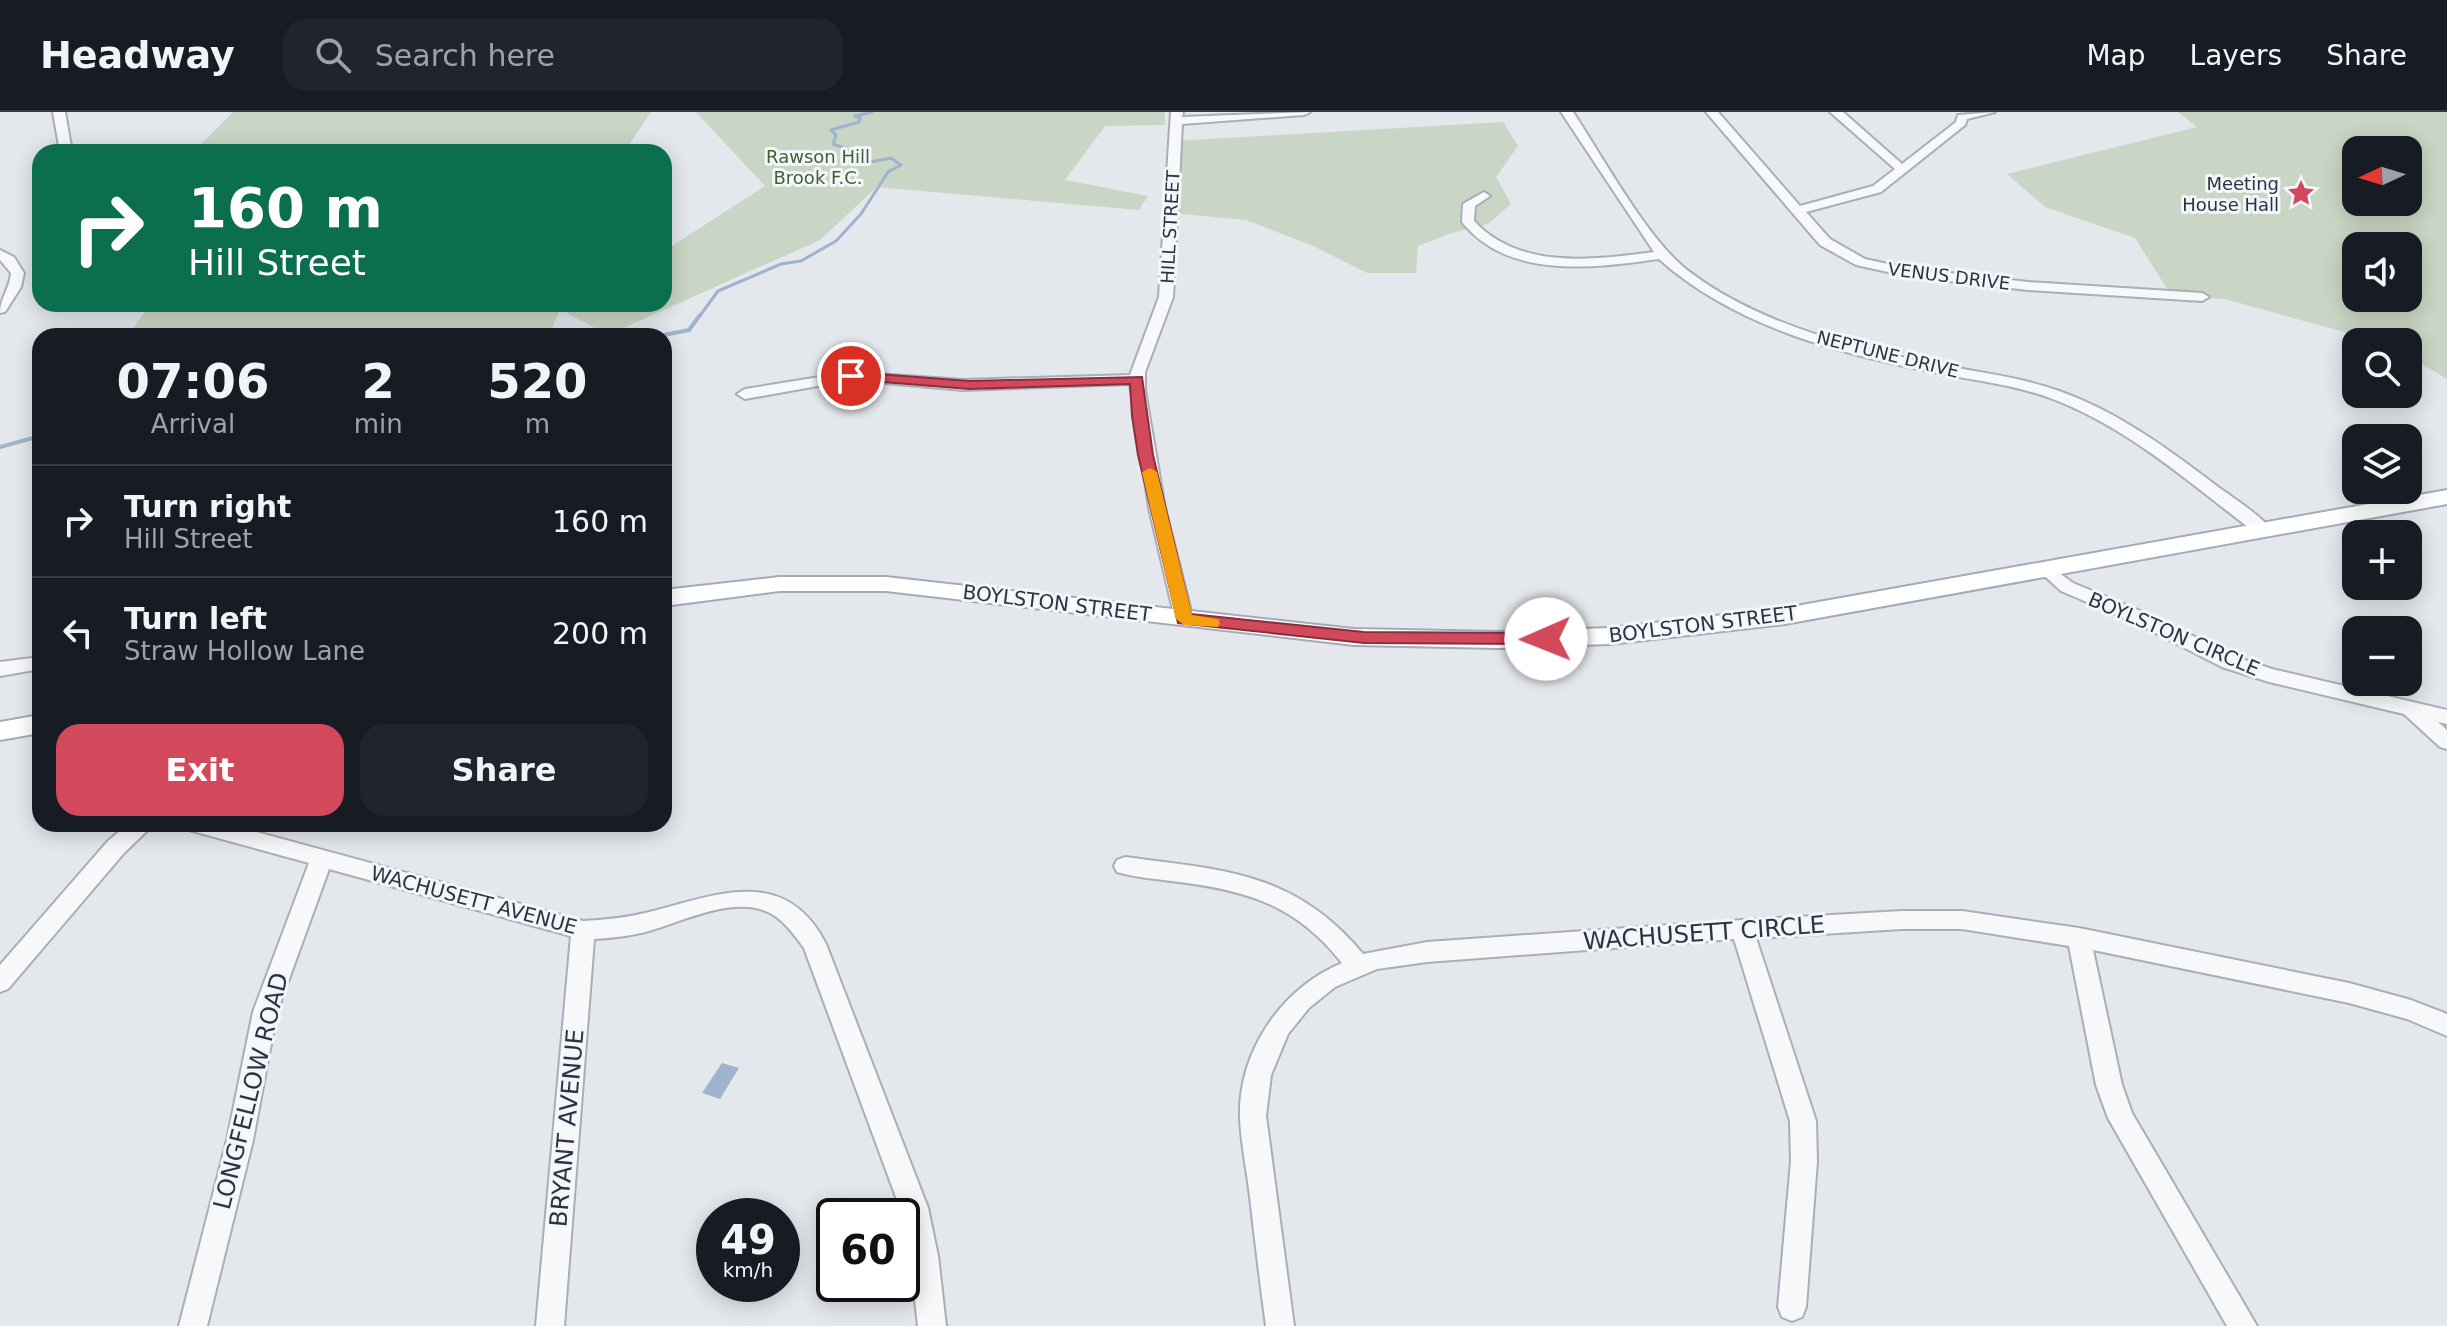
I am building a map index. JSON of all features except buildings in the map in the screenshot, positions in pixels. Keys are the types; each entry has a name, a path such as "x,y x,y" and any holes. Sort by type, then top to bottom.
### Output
{"main road":[{"name":"BOYLSTON STREET","path":"672,597 779,584 886,584 1184,619 1392,639 1512,640 1610,636 1754,621 2447,497"},
{"path":"0,720 32,717"},
{"path":"0,731 32,725"}],"street":[{"path":"59,112 65,144"},
{"path":"1176,117 1304,112"},
{"name":"NEPTUNE DRIVE","path":"1567,112 1662,255 1683,274 1727,300 1825,340 1925,367 2034,388 2076,403 2151,447 2263,530"},
{"name":"VENUS DRIVE","path":"1712,112 1835,249 1861,262 1895,270 2028,286 2202,297"},
{"path":"1836,112 1900,168"},
{"path":"1798,210 1877,189 1961,123 1959,114 1989,112"},
{"name":"HILL STREET","path":"1176,117 1166,297 1137,379 1146,455 1184,619"},
{"path":"1484,196 1469,204 1468,222 1483,239 1512,252 1575,262 1662,255"},
{"path":"0,254 7,257 17,271 18,281 0,309"},
{"path":"745,394 851,376 969,385 1137,379"},
{"name":"BOYLSTON CIRCLE","path":"2047,570 2067,587 2143,619 2229,662 2269,675 2447,717"},
{"path":"0,669 32,664"},
{"path":"2410,708 2428,728 2447,742"},
{"path":"0,982 116,847 134,832"},
{"name":"WACHUSETT AVENUE","path":"225,832 583,930 648,921 721,899 741,898 768,901 802,924 814,944 914,1208 924,1256 932,1326"},
{"name":"LONGFELLOW ROAD","path":"193,1326 240,1140 265,1012 321,860"},
{"path":"1125,866 1242,883 1272,892 1322,923 1358,965"},
{"name":"WACHUSETT CIRCLE","path":"1280,1326 1255,1132 1254,1093 1270,1042 1288,1014 1327,980 1358,965 1427,952 1742,929 1952,920 2079,938 2359,995 2447,1025"},
{"path":"1742,929 1803,1121 1804,1161 1792,1307"},
{"name":"BRYANT AVENUE","path":"550,1326 583,930"},
{"path":"2079,938 2109,1085 2121,1118 2243,1326"},
{"path":"2447,1025 2447,1034"}],"green space":[{"path":"233,112 651,112 629,144 201,144"},
{"name":"Rawson Hill Brook F.C.","path":"696,112 1165,112 1165,125 1105,126 1065,180 1148,196 1139,210 877,187 820,240 672,306 672,246 765,186"},
{"path":"2178,112 2447,112 2447,379 2422,364 2422,328 2342,328 2342,331 2225,299 2171,295 2135,238 2045,207 2007,174 2197,127"},
{"path":"1503,122 1518,146 1496,177 1511,204 1488,224 1418,246 1416,273 1367,273 1313,246 1246,220 1170,213 1174,141"},
{"path":"145,312 559,312 552,328 133,328"},
{"name":"Rawson Hill Brook F.C.","path":"659,312 624,328 595,328 567,313"}],"water":[{"path":"722,1063 739,1068 720,1099 702,1093"}],"waterway":[{"path":"699,317 718,291 781,264 801,261 836,241 861,214 888,172 901,165 891,158 865,163 852,160 847,149 833,144 836,135 831,130 859,122 860,118 855,116 872,112"},
{"path":"672,333 689,330 700,315"},
{"path":"0,447 32,438"}],"slow traffic":[{"path":"1150,472 1184,619 1212,623"}],"place":[{"name":"Meeting House Hall","path":"2301,193"}],"route":[{"path":"851,376 969,385 1038,385 1137,379 1146,455 1184,619 1364,637 1546,639"}]}
